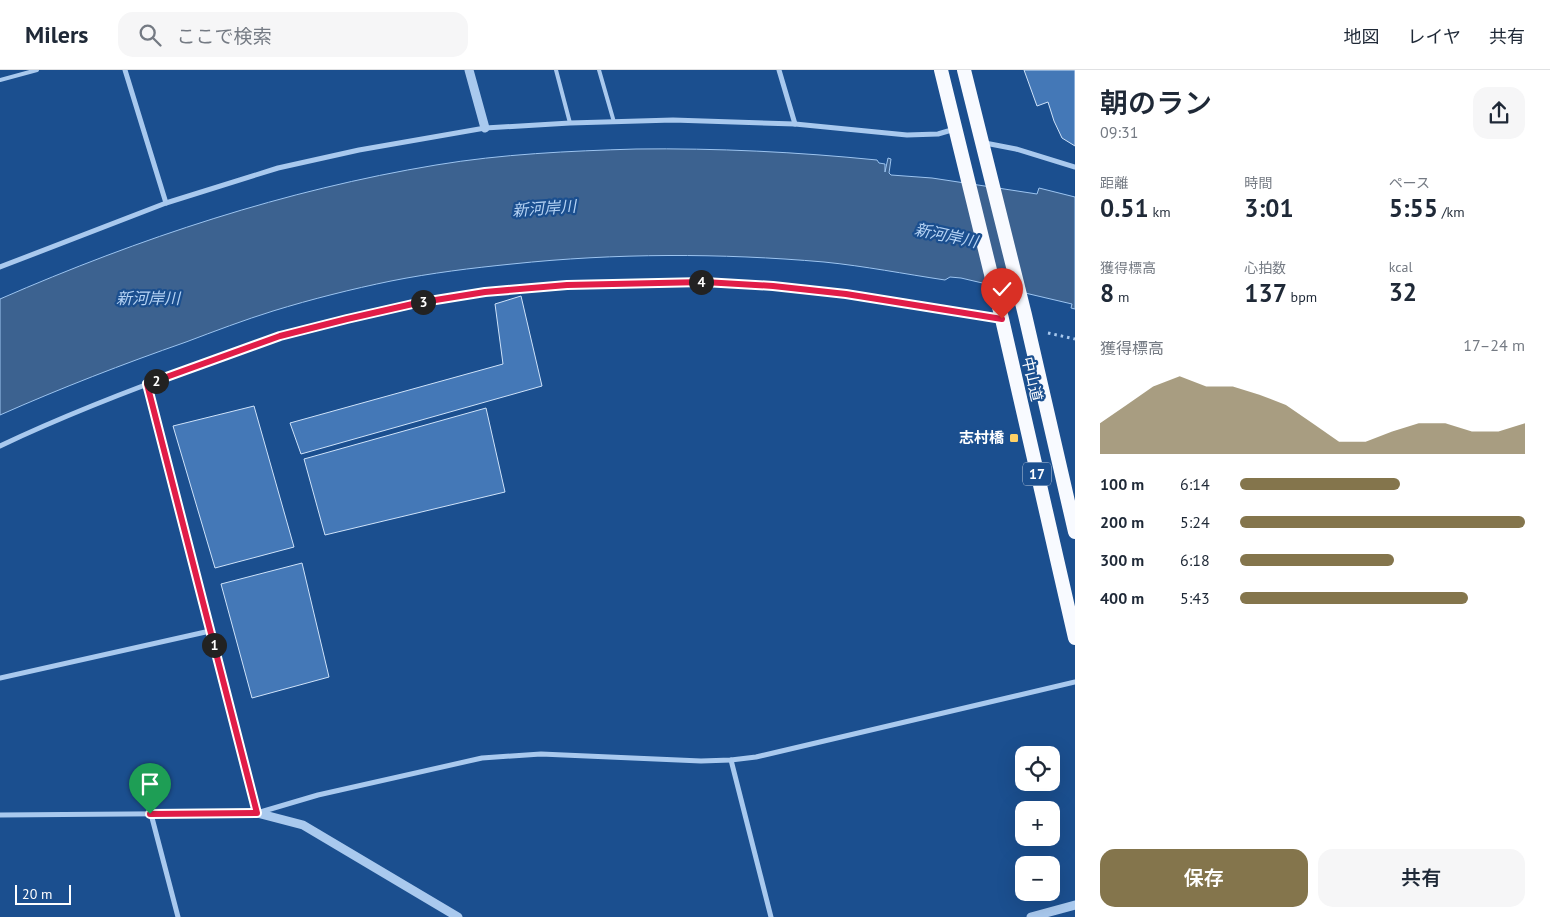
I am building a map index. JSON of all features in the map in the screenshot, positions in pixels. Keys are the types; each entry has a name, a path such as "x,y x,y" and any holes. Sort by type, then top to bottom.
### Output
{"highway":[{"name":"中山道","path":"942,70 1075,638"},
{"name":"中山道","path":"964,70 1075,532"}],"street":[{"path":"125,70 166,203"},
{"path":"468,70 485,128"},
{"path":"779,70 795,124"},
{"path":"0,267 166,203 278,168 359,150 485,128 570,123 712,121 795,124 907,136 938,134 956,129"},
{"path":"982,143 1002,146 1075,167"},
{"path":"0,446 53,421 147,384 280,336 417,303 485,292 567,285 704,282 773,286 846,294 931,308"},
{"path":"147,384 257,813"},
{"path":"0,678 210,631"},
{"path":"257,813 318,795 482,758 541,754 701,761 756,757 1075,682"},
{"path":"731,760 771,917"},
{"path":"0,815 257,813 303,825 458,917"},
{"path":"150,814 178,917"},
{"path":"1031,917 1075,905"}],"lane":[{"path":"0,80 37,70"},
{"path":"556,70 570,123"},
{"path":"599,70 614,122"},
{"path":"931,308 1000,314"}],"path":[{"path":"1048,333 1075,339"}],"water":[{"name":"新河岸川","path":"636,149 727,150 847,157 877,160 879,163 885,164 885,172 888,158 891,159 889,173 891,175 932,178 1037,194 1039,188 1075,197 1075,309 1071,308 1072,304 961,278 950,277 945,280 824,262 707,256 629,256 551,260 406,278 288,307 240,322 116,368 0,415 0,299 160,236 214,218 324,188 380,175 486,158"}],"building":[{"path":"1024,70 1075,70 1075,146 1062,138 1048,102 1037,106"},
{"path":"521,296 542,386 301,454 290,423 503,364 495,304"},
{"path":"254,406 294,547 215,568 173,426"},
{"path":"486,408 505,492 325,535 304,459"},
{"path":"302,563 329,677 252,698 221,584"}],"place":[{"name":"志村橋","path":"1014,438"}],"route":[{"path":"150,814 257,813 147,384 280,336 347,319 417,303 485,292 567,285 704,282 773,286 846,294 1002,319"}]}
